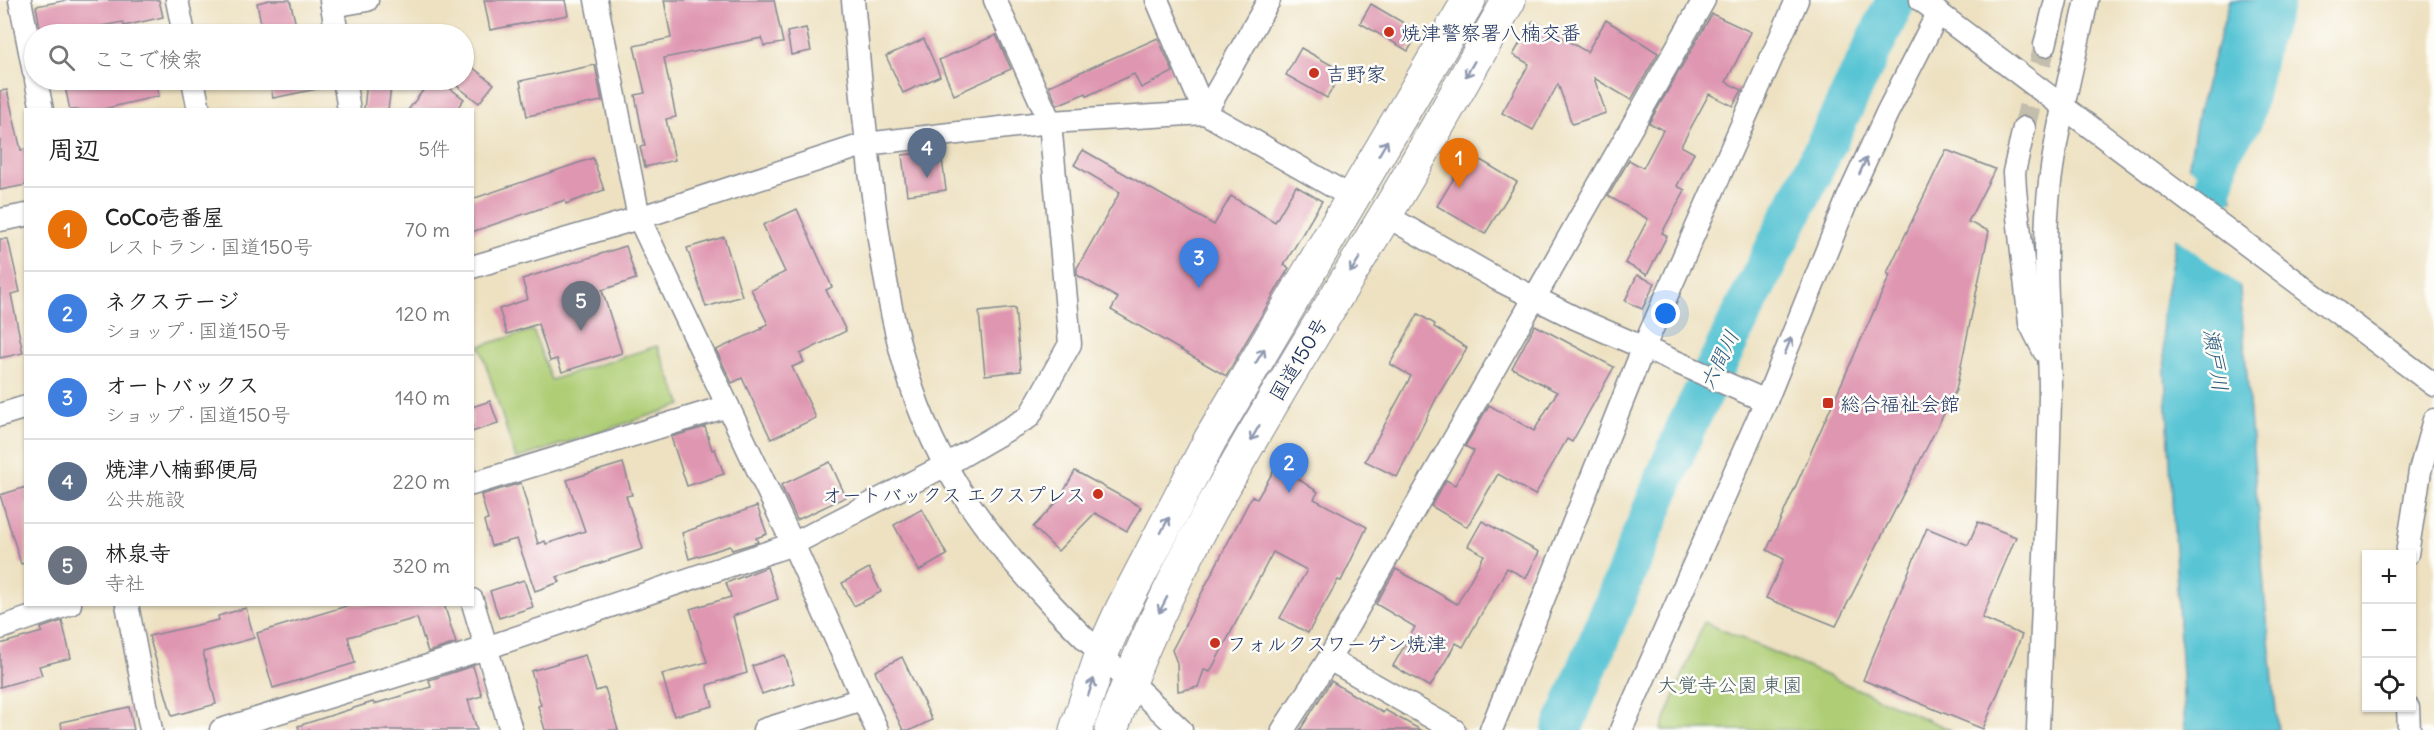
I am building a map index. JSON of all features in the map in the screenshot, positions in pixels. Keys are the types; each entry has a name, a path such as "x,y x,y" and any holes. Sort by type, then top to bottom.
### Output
{"highway":[{"name":"国道150号","path":"1077,730 1102,653 1145,563 1210,440 1468,0"},
{"name":"国道150号","path":"1110,730 1128,680 1161,608 1231,473 1385,215 1509,0"}],"street":[{"path":"20,0 25,24"},
{"path":"177,0 182,24"},
{"path":"335,24 332,3 367,0"},
{"path":"596,0 639,219 793,544 877,730"},
{"path":"853,0 866,144 884,271 895,333 927,428 967,501 1007,556 1052,604 1181,730"},
{"path":"221,730 486,648 793,544 946,465 1029,417 1070,344 1050,122 995,0"},
{"path":"1157,0 1205,113"},
{"path":"1205,113 1269,0"},
{"path":"1283,730 1329,659 1704,0"},
{"path":"1491,730 1643,348 1797,0"},
{"path":"2045,45 2056,0"},
{"path":"2038,730 2050,393 2047,219 2050,182 2069,111 2087,0"},
{"path":"1620,730 1760,398 1887,113 1930,6 2433,384"},
{"path":"38,90 42,108"},
{"path":"195,90 199,108"},
{"path":"346,90 349,108"},
{"path":"474,266 639,219 866,144 1050,122 1205,113 1353,198"},
{"path":"2024,128 2014,172 2014,190 2030,322 2048,357"},
{"path":"0,220 24,215"},
{"path":"1385,215 1535,299 1760,398"},
{"path":"474,483 728,406"},
{"path":"0,415 24,408"},
{"path":"2409,550 2420,471 2434,420"},
{"path":"0,628 64,606"},
{"path":"127,606 151,730"},
{"path":"474,606 511,730"},
{"path":"1329,659 1454,730"},
{"path":"764,730 862,699"},
{"path":"2408,712 2409,730"}],"green space":[{"path":"533,330 551,380 657,346 682,405 516,459 480,346"},
{"name":"大覚寺公園 東園","path":"1704,622 1951,730 1661,730"}],"water":[{"path":"2230,0 2279,0 2228,141 2265,600 2278,730 2185,730 2162,318 2198,113"}],"pier":[{"path":"2186,165 2236,203 2243,288 2173,236"}],"building":[{"path":"68,0 159,0 163,17 133,24 124,24 123,22 39,24 36,6"},
{"path":"269,0 290,0 296,24 261,24 257,3"},
{"path":"484,0 565,0 568,15 490,30"},
{"path":"664,0 774,0 783,43 764,46 762,38 664,58 676,117 666,119 675,160 645,167 640,147 645,146 635,95 645,93 634,46 671,38"},
{"path":"1371,4 1419,32 1408,51 1360,23"},
{"path":"1712,14 1751,32 1726,82 1742,90 1733,106 1709,94 1681,146 1694,153 1677,186 1685,190 1662,233 1667,236 1647,275 1625,263 1648,219 1608,196 1629,160 1643,168 1663,130 1649,123"},
{"path":"1606,20 1658,53 1631,100 1594,78 1606,113 1572,124 1558,84 1533,130 1502,113 1529,64 1513,55 1533,21 1587,52"},
{"path":"806,28 811,51 791,55 787,32"},
{"path":"996,35 1011,69 954,95 939,60"},
{"path":"1158,38 1173,72 1141,88 1134,74 1087,96 1086,93 1057,105 1049,86"},
{"path":"924,39 940,76 903,93 886,56"},
{"name":"吉野家","path":"1301,48 1342,71 1327,98 1286,75"},
{"path":"595,65 602,101 527,116 520,81"},
{"path":"474,69 494,84 479,103 462,90 474,90"},
{"path":"7,90 21,150 24,149 24,185 0,190 0,91"},
{"path":"66,90 158,90 159,96 108,108 70,108"},
{"path":"271,90 312,90 273,98"},
{"path":"366,90 391,90 388,108 364,108"},
{"path":"423,90 452,90 464,99 457,108 410,108"},
{"path":"1083,150 1214,225 1231,196 1275,222 1296,186 1322,201 1284,265 1289,268 1226,376 1111,310 1118,298 1077,275 1077,268 1120,192 1074,165"},
{"path":"1946,150 1995,169 1968,222 1989,231 1956,390 1836,626 1766,598 1784,559 1767,550 1890,275 1887,273"},
{"path":"941,151 946,190 907,195 902,155"},
{"path":"1469,153 1517,182 1485,234 1437,206"},
{"path":"593,158 604,190 566,204 565,200 474,231 474,198"},
{"path":"797,209 832,287 826,290 846,331 800,354 804,362 792,367 816,418 771,439 742,378 732,383 716,350 768,324 751,289 785,272 763,225"},
{"path":"724,237 742,296 706,307 687,248"},
{"path":"0,239 8,239 20,292 11,294 23,353 0,358"},
{"path":"626,246 636,279 602,290 622,353 562,372 557,359 550,361 538,324 507,334 499,309 528,299 522,279"},
{"path":"1637,275 1655,283 1642,309 1625,301"},
{"path":"1015,308 1021,371 985,375 979,312"},
{"path":"1418,314 1467,348 1437,397 1397,477 1365,461 1411,376 1390,364"},
{"path":"1535,325 1614,367 1572,442 1567,439 1535,495 1498,474 1467,527 1431,506 1446,480 1455,485 1474,451 1465,446 1489,405 1534,431 1557,392 1512,368"},
{"path":"490,401 498,423 474,431 474,406"},
{"path":"705,427 712,450 715,449 724,474 687,486 671,437"},
{"path":"830,462 846,497 797,520 781,485"},
{"path":"623,463 632,495 626,496 643,549 557,577 560,582 535,591 517,539 491,546 484,521 488,520 481,495 521,483 538,544 545,541 546,544 585,531 567,480"},
{"path":"1277,465 1318,492 1314,499 1367,527 1341,581 1338,580 1308,633 1280,618 1307,570 1273,552 1210,672 1204,670 1198,687 1178,691 1177,663 1172,650 1252,496 1257,499"},
{"path":"1075,471 1141,507 1127,531 1095,513 1058,551 1033,527 1059,500"},
{"path":"24,488 24,563 21,564 0,495"},
{"path":"757,506 767,534 756,538 758,542 732,550 730,546 689,559 682,533"},
{"path":"922,509 947,555 919,571 894,525"},
{"path":"1482,521 1539,552 1526,578 1507,568 1463,647 1456,643 1430,687 1393,666 1415,627 1376,604 1396,569 1457,604 1484,555 1468,546"},
{"path":"1978,522 2016,537 1982,618 2022,635 1983,729 1863,680 1927,528 1968,545"},
{"path":"767,567 778,599 733,616 747,673 707,685 713,706 674,716 662,674 707,662 690,609 731,597 726,583"},
{"path":"869,568 881,592 854,606 842,583"},
{"path":"524,580 533,607 499,618 490,591"},
{"path":"346,606 445,606 456,643 428,652 417,618 348,637 355,663 273,688 257,633"},
{"path":"246,608 254,638 203,652 216,704 172,716 149,636 219,620 218,616"},
{"path":"62,621 71,658 39,666 42,675 0,687 0,644 42,632 41,628"},
{"path":"585,655 596,691 605,688 618,730 545,730 538,706 541,705 531,671"},
{"path":"785,655 794,683 762,694 752,666"},
{"path":"902,657 932,720 911,730 903,730 875,671"},
{"path":"473,666 482,696 468,700 477,730 299,730 298,726 373,702 374,704 431,687 429,680"},
{"path":"1331,681 1383,713 1385,710 1421,730 1300,730"},
{"path":"129,707 134,730 62,730 61,722"}],"waterway":[{"name":"六間川","path":"1562,730 1686,427 1896,0"},
{"name":"瀬戸川","path":"2213,192 2221,151 2243,119 2259,42 2275,0"}],"tunnel":[{"path":"2024,128 2045,45"}],"place":[{"name":"焼津警察署八楠交番","path":"1389,32"},
{"name":"吉野家","path":"1314,73"},
{"name":"焼津八楠郵便局","path":"927,178"},
{"name":"CoCo壱番屋","path":"1459,188"},
{"name":"オートバックス","path":"1199,288"},
{"name":"林泉寺","path":"581,331"},
{"name":"総合福祉会館","path":"1828,403"},
{"name":"ネクステージ","path":"1289,493"},
{"name":"オートバックス エクスプレス","path":"1098,494"},
{"name":"フォルクスワーゲン焼津","path":"1215,643"}]}
